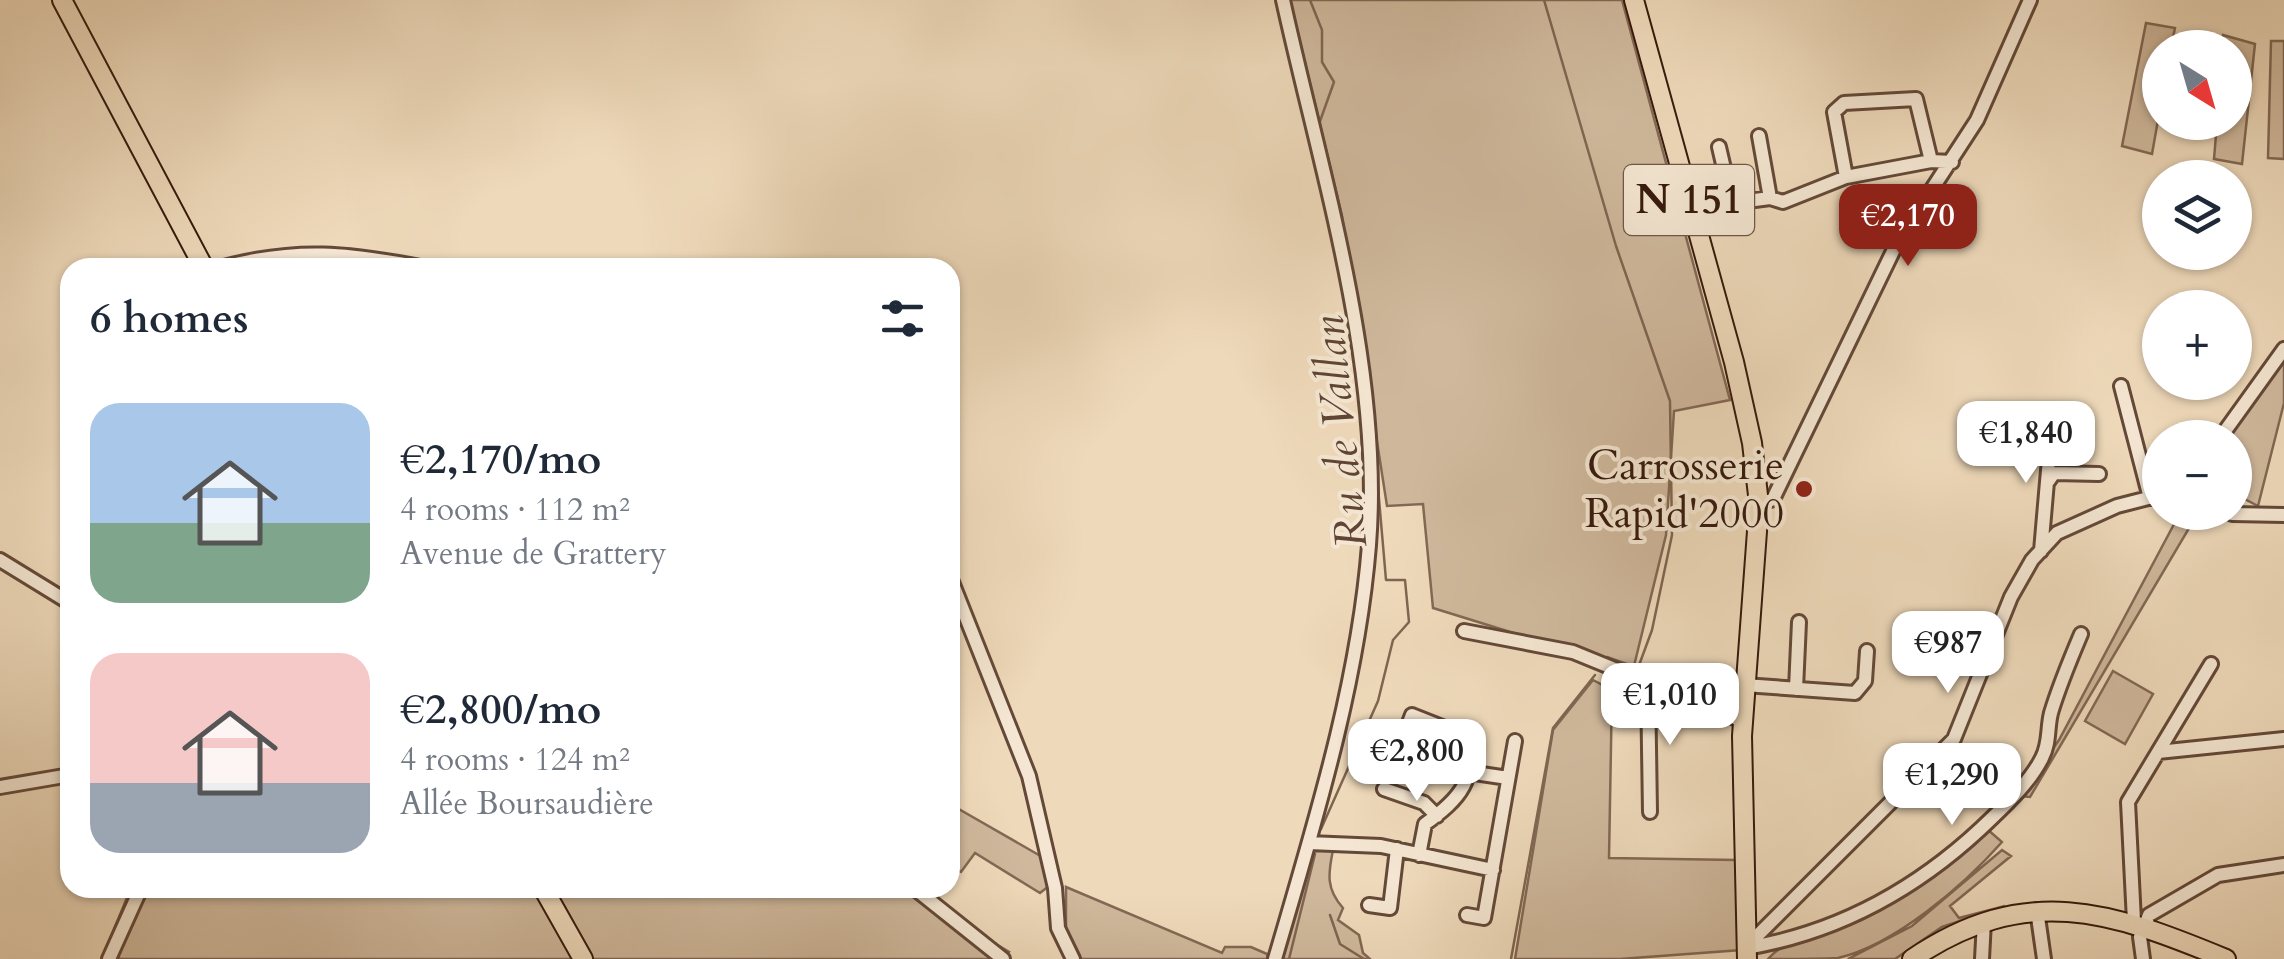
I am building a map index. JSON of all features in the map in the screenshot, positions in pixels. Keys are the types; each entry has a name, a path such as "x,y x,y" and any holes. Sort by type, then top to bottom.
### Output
{"main road":[{"path":"62,0 199,258"},
{"name":"N 151","path":"1634,0 1744,400 1759,504 1742,721 1746,949"},
{"path":"549,898 584,959"},
{"path":"1912,959 1955,932 1984,921 2037,910 2097,912 2138,923 2226,959"}],"street":[{"path":"1275,959 1316,843 1356,638 1370,516 1355,332 1283,0"},
{"path":"1759,504 1773,499 1897,243 1977,120 2030,0"},
{"path":"1846,177 1834,112 1838,104 1916,100 1931,162"},
{"path":"1759,136 1770,198"},
{"path":"1719,147 1732,203 1770,198 1782,202 1846,177 1952,162"},
{"path":"264,258 294,251 341,252 373,258"},
{"path":"2233,420 2284,349"},
{"path":"2120,386 2142,456"},
{"path":"2041,550 2052,424"},
{"path":"2048,483 2054,472 2099,474"},
{"path":"1746,949 1954,739 2011,597 2041,550 2057,533 2117,506 2142,500"},
{"path":"2252,514 2284,515"},
{"path":"0,560 60,597"},
{"path":"960,602 1030,776 1055,888 1058,928 1073,959"},
{"path":"1796,689 1799,622"},
{"path":"1464,631 1574,652 1742,721"},
{"path":"1746,949 1846,919 1902,892 1955,855 2009,802 2039,764 2050,736 2058,690 2081,634"},
{"path":"1744,685 1855,693 1864,681 1867,651"},
{"path":"2142,959 2128,802 2212,664"},
{"path":"1648,684 1650,812"},
{"path":"1404,736 1412,715 1460,734 1468,772 1459,799 1425,824 1419,854"},
{"path":"2158,752 2284,740"},
{"path":"1467,915 1484,918 1515,741"},
{"path":"1468,772 1508,778"},
{"path":"0,787 60,777"},
{"path":"1384,789 1424,803 1436,816"},
{"path":"1316,843 1397,849 1492,870"},
{"path":"1370,905 1390,908 1397,849"},
{"path":"2138,923 2218,875 2284,865"},
{"path":"109,959 136,898"},
{"path":"927,898 1003,959"},
{"path":"2037,910 2044,959"},
{"path":"1982,959 1984,921"}],"shaded area":[{"path":"1290,0 1622,0 1730,400 1674,411 1666,535 1633,670 1433,608 1423,504 1387,506 1342,216"},
{"path":"2146,23 2175,28 2175,30 2145,30"},
{"path":"2271,41 2284,41 2284,159 2268,158"},
{"path":"2142,44 2142,140 2154,140 2152,154 2122,146"},
{"path":"2216,140 2245,140 2242,160 2214,159"},
{"path":"2284,360 2284,403 2258,506 2252,503 2252,420 2241,420"},
{"path":"2171,530 2188,530 2030,797 2019,796 2059,740"},
{"path":"2113,671 2153,694 2125,744 2085,721"},
{"path":"1593,680 1612,690 1609,858 1736,860 1741,950 1620,959 1515,959 1553,730"},
{"path":"960,810 1044,858 1049,886 1040,893 975,853 961,872"},
{"path":"1987,829 2002,842 1948,894 1905,927 1838,958 1768,959 1798,940 1861,920 1896,901 1944,868"},
{"path":"1313,847 1333,850 1330,881 1343,908 1338,920 1359,935 1363,953 1370,959 1279,959"},
{"path":"2002,850 2011,856 1950,906 1959,918 2005,906 1942,927 1895,959 1848,959 1912,926"},
{"path":"1066,887 1222,953 1225,947 1251,947 1267,954 1268,959 1081,959 1066,929"},
{"path":"127,898 919,898 1009,952 1004,959 121,959 105,951"}],"waterway":[{"name":"Ru de Vallan","path":"1310,0 1322,30 1322,62 1334,82 1319,124"},
{"path":"1544,0 1616,246 1670,401 1672,535 1652,630 1638,668 1607,657"},
{"name":"Ru de Vallan","path":"1355,288 1367,359"},
{"name":"Ru de Vallan","path":"1321,829 1378,701 1393,640 1409,622 1405,580 1386,580 1377,476"},
{"path":"1511,959 1553,728 1595,675"},
{"name":"Ru de Vallan","path":"1289,959 1315,854"},
{"path":"1330,915 1340,944 1364,959"}],"place":[{"name":"Carrosserie Rapid'2000","path":"1804,489"}]}
